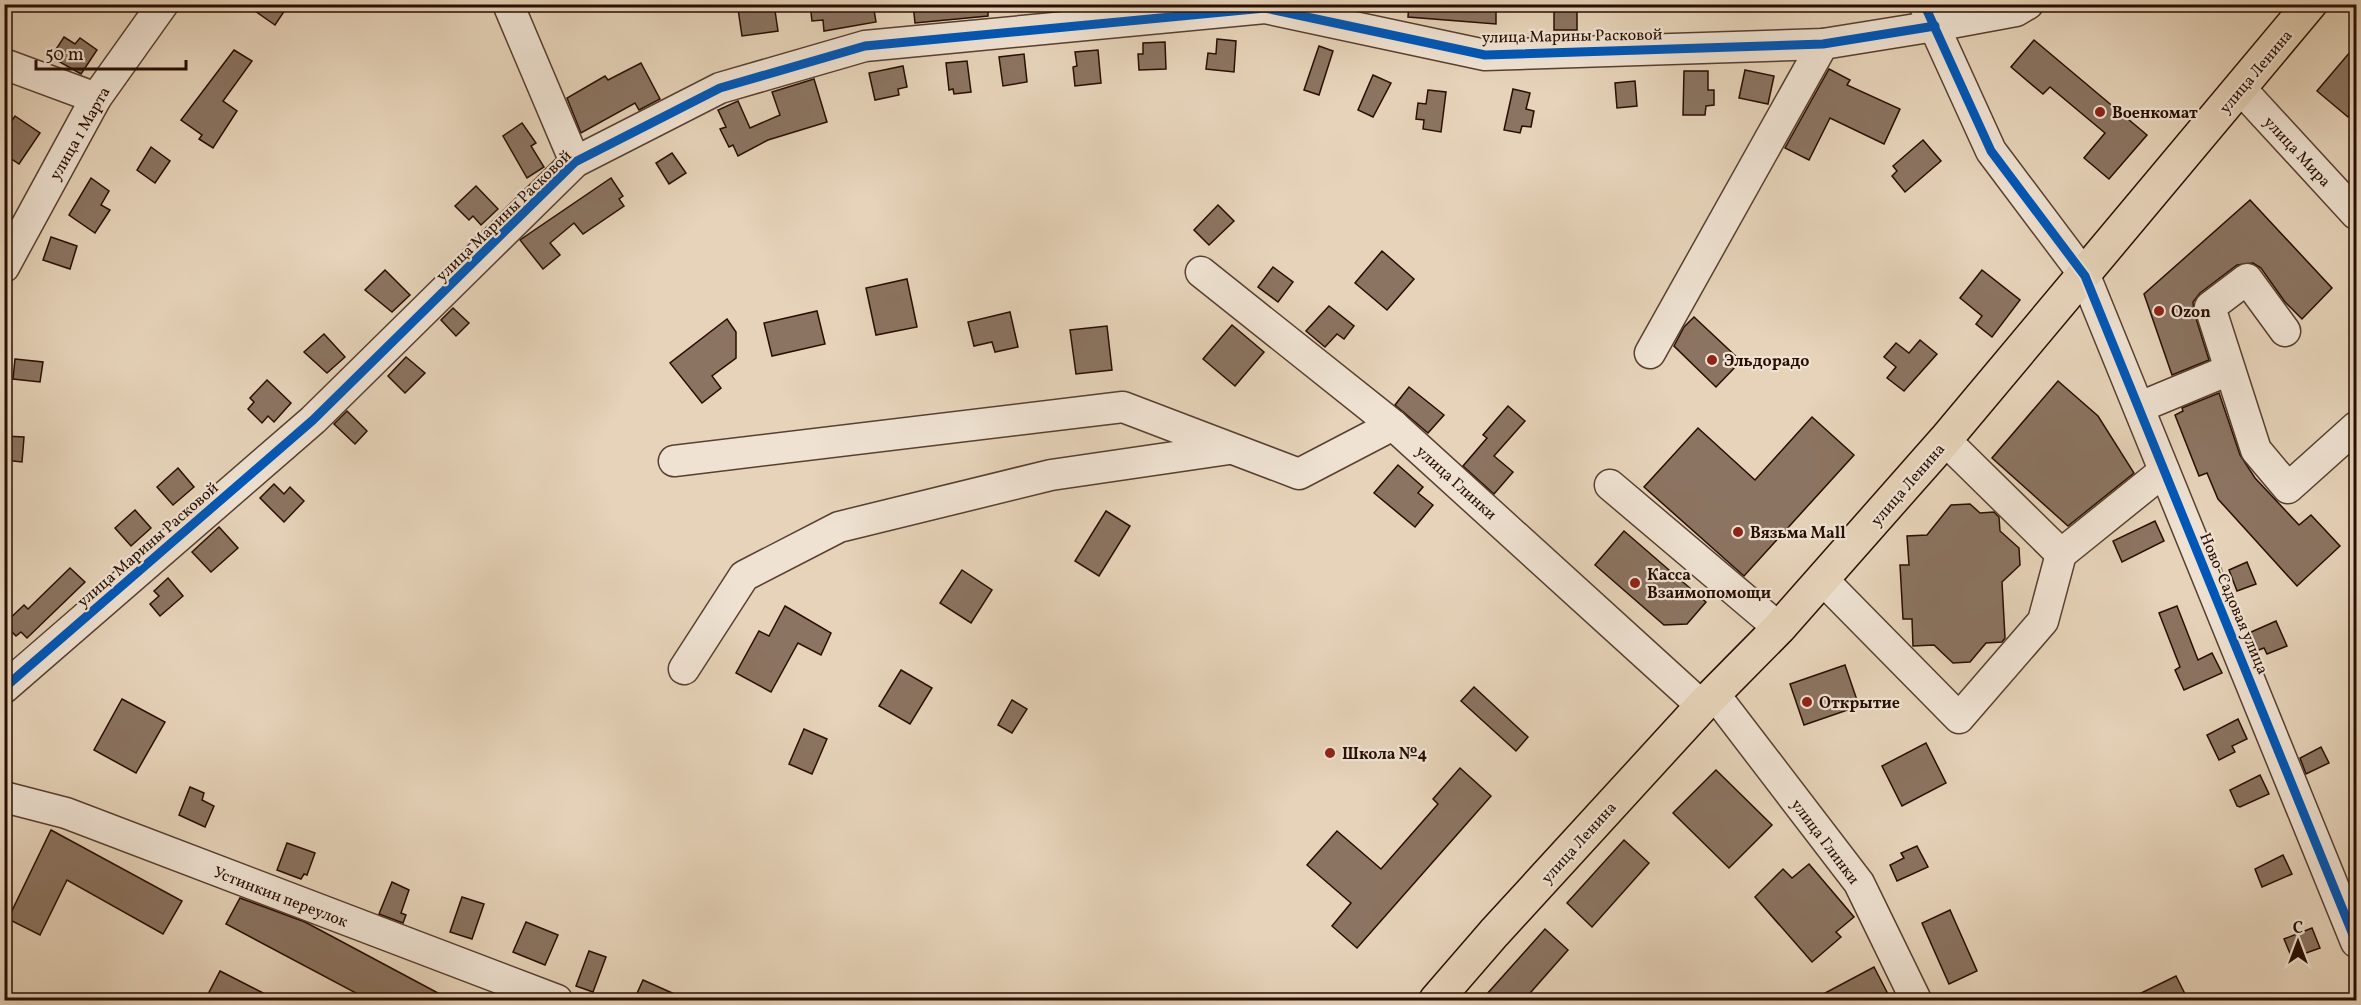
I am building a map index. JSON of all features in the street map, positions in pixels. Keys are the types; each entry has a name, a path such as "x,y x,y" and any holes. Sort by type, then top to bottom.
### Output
{"main road":[{"name":"улица Ленина","path":"1436,1000 1494,933 1708,700 1779,628 1945,440 2085,276 2310,4"}],"street":[{"name":"улица 1 Марта","path":"4,267 96,98 163,4"},
{"path":"508,4 575,162"},
{"name":"улица Марины Расковой","path":"4,688 313,420 575,162 720,88 865,46 1265,8 1485,54 1823,44 1929,15 2016,11 2028,4"},
{"name":"Ново-Садовая улица","path":"1929,15 1991,151 2085,276 2231,629 2356,942"},
{"path":"1650,353 1823,44"},
{"path":"4,64 96,98"},
{"name":"улица Мира","path":"2240,88 2356,214"},
{"name":"улица Глинки","path":"1201,272 1393,425 1708,700 1859,883 1916,1000"},
{"path":"2285,331 2247,279 2210,307 2256,450 2288,488 2356,428"},
{"path":"2140,407 2229,370"},
{"path":"674,461 1124,406 1299,474 1393,425"},
{"path":"1945,440 2061,554"},
{"path":"684,669 744,576 839,527 1050,476 1232,448"},
{"path":"1822,580 1959,718 2043,621 2061,554 2164,471"},
{"path":"1610,484 1779,628"},
{"name":"Устинкин переулок","path":"4,797 66,813 557,1000"}],"building":[{"path":"245,4 289,4 275,25"},
{"path":"774,4 778,31 742,36 738,9"},
{"path":"810,4 873,4 876,22 824,31 823,20 812,21"},
{"path":"913,4 988,4 988,16 915,23"},
{"path":"1409,4 1496,4 1496,24 1408,17"},
{"path":"1554,4 1577,4 1577,30 1554,30"},
{"path":"64,37 75,44 80,38 97,50 81,74 51,57"},
{"path":"1217,39 1236,41 1234,72 1206,69 1208,53 1216,54"},
{"name":"Военкомат","path":"2034,40 2147,135 2109,179 2084,158 2105,133 2050,87 2043,94 2011,67"},
{"path":"1165,42 1166,69 1139,70 1138,54 1143,54 1143,43"},
{"path":"2356,45 2356,107 2348,117 2317,91"},
{"path":"1319,46 1333,51 1319,95 1304,90"},
{"path":"234,50 252,61 223,101 237,111 213,148 199,139 202,135 181,120"},
{"path":"1098,50 1101,83 1075,86 1073,67 1077,66 1075,52"},
{"path":"1024,54 1027,82 1003,86 999,57"},
{"path":"967,61 971,92 954,94 953,89 949,90 946,63"},
{"path":"641,63 660,99 639,110 635,103 581,133 567,98 605,76 608,80"},
{"path":"903,66 907,87 898,89 899,95 875,100 869,73"},
{"path":"1829,69 1850,80 1847,85 1900,109 1884,144 1830,118 1809,160 1785,148"},
{"path":"1745,70 1774,76 1768,104 1739,98"},
{"path":"1684,71 1708,71 1708,90 1714,90 1714,105 1706,106 1705,115 1683,115"},
{"path":"1373,75 1391,83 1373,117 1358,110"},
{"path":"814,79 827,122 768,140 738,156 733,145 729,147 720,129 726,127 718,110 738,101 750,128 780,115 772,92"},
{"path":"1635,81 1637,106 1617,108 1615,83"},
{"path":"1513,89 1530,93 1526,109 1534,111 1531,127 1522,126 1520,133 1504,130"},
{"path":"1428,90 1446,92 1441,132 1423,129 1424,120 1416,119 1418,103 1426,104"},
{"path":"15,116 40,133 19,164 4,154 4,132"},
{"path":"522,123 536,143 531,146 544,167 527,178 503,136"},
{"path":"1923,140 1941,161 1905,192 1892,176 1897,171 1893,166"},
{"path":"151,147 170,161 155,183 137,170"},
{"path":"672,153 686,173 669,184 656,163"},
{"path":"91,178 109,191 101,205 110,210 95,233 69,215"},
{"path":"611,178 623,196 619,199 624,206 583,234 574,223 550,243 560,255 543,269 520,240"},
{"path":"476,186 498,209 481,225 473,216 469,220 455,206"},
{"path":"2250,200 2332,288 2302,319 2285,302 2261,268 2253,263 2237,265 2200,293 2193,302 2209,360 2172,375 2144,294"},
{"path":"1218,205 1234,221 1209,245 1194,230"},
{"path":"51,237 77,246 70,269 43,260"},
{"path":"1382,251 1414,279 1387,310 1355,283"},
{"path":"1273,267 1293,282 1278,302 1258,287"},
{"path":"385,270 410,295 392,312 365,290"},
{"path":"1982,270 2020,300 1992,337 1976,324 1982,316 1960,298"},
{"path":"907,279 917,327 876,335 866,288"},
{"path":"1329,306 1354,326 1344,339 1337,334 1325,347 1306,331"},
{"path":"453,308 469,323 456,336 441,320"},
{"path":"817,311 825,344 772,356 764,323"},
{"path":"1010,312 1018,347 995,352 992,342 974,346 968,322"},
{"path":"1694,317 1741,361 1716,387 1674,346 1684,327"},
{"path":"727,319 736,332 736,358 712,376 721,388 702,403 670,363"},
{"path":"1232,325 1264,352 1235,386 1203,359"},
{"path":"1107,326 1112,370 1076,374 1070,330"},
{"path":"324,334 345,357 327,373 304,352"},
{"path":"1920,340 1937,354 1904,391 1887,378 1896,367 1884,357 1896,343 1909,353"},
{"path":"406,357 425,373 405,393 388,376"},
{"path":"15,359 43,362 40,382 13,379"},
{"path":"267,380 291,403 274,422 268,416 262,423 248,409 254,402 250,398"},
{"path":"2058,381 2098,416 2134,473 2068,526 1992,458"},
{"path":"1409,387 1444,415 1428,433 1395,405"},
{"path":"2219,393 2240,455 2255,478 2299,525 2311,515 2340,546 2297,586 2218,499 2207,473 2199,476 2175,415 2183,411 2182,408"},
{"path":"1508,406 1525,421 1494,456 1513,472 1494,494 1463,466 1487,438 1483,435"},
{"path":"347,411 367,431 355,444 334,424"},
{"name":"Вязьма Mall","path":"1812,417 1854,455 1744,576 1644,487 1698,428 1755,480"},
{"path":"4,436 24,437 22,462 4,460"},
{"path":"1398,465 1423,487 1418,493 1433,505 1415,527 1374,493"},
{"path":"178,468 194,487 173,505 157,487"},
{"path":"274,484 284,494 290,487 304,501 284,522 260,498"},
{"path":"1970,504 1980,513 1994,512 1999,517 2000,531 2019,548 2020,565 2002,582 2005,638 2002,642 1986,643 1970,662 1953,663 1934,645 1913,646 1912,619 1903,619 1900,565 1909,565 1907,536 1927,535 1951,505"},
{"path":"135,510 151,528 131,546 115,528"},
{"path":"1106,511 1130,526 1099,576 1075,561"},
{"path":"2155,521 2164,541 2122,562 2113,541"},
{"path":"219,527 238,548 211,572 192,552"},
{"path":"1624,531 1706,602 1687,624 1664,625 1595,565"},
{"path":"2247,562 2256,584 2237,591 2229,570"},
{"path":"70,568 85,582 27,638 21,632 16,636 4,624 24,605 28,609"},
{"path":"962,570 992,590 971,623 940,603"},
{"path":"168,578 183,596 160,616 150,604 159,596 154,591"},
{"path":"785,606 831,633 821,655 798,643 771,692 736,673 759,631 769,636"},
{"path":"2177,606 2198,660 2212,653 2222,673 2184,690 2175,670 2180,667 2159,613"},
{"path":"2276,621 2287,646 2267,654 2264,648 2256,651 2249,633"},
{"path":"1845,665 1859,706 1804,725 1790,684"},
{"path":"901,670 932,688 910,724 879,706"},
{"path":"1474,687 1528,737 1516,751 1461,701"},
{"path":"122,699 165,722 136,773 94,750"},
{"path":"1012,700 1027,709 1012,733 998,725"},
{"path":"2238,719 2247,739 2232,746 2235,752 2219,760 2207,735"},
{"path":"804,729 827,739 812,774 789,764"},
{"path":"1926,743 1946,783 1902,806 1882,766"},
{"path":"2321,747 2329,763 2306,774 2300,758"},
{"name":"Школа №4","path":"1460,768 1491,796 1357,948 1332,926 1351,903 1307,865 1337,831 1381,869 1438,804 1433,799"},
{"path":"1716,770 1772,825 1729,868 1673,813"},
{"path":"2260,775 2269,794 2240,807 2237,806 2230,790"},
{"path":"190,787 204,793 202,800 214,806 205,827 179,815"},
{"path":"51,830 182,901 163,934 67,880 40,935 8,919"},
{"path":"1624,840 1649,863 1592,927 1567,903"},
{"path":"287,843 315,853 307,875 304,874 301,879 277,870"},
{"path":"1917,846 1928,867 1897,881 1890,865 1904,858 1901,853"},
{"path":"2283,855 2292,874 2262,887 2255,869"},
{"path":"1809,864 1854,917 1836,932 1841,937 1812,962 1755,897 1783,869 1792,878"},
{"path":"392,882 409,890 401,913 406,915 403,923 379,914"},
{"path":"462,897 484,904 472,939 450,932"},
{"path":"240,898 305,922 451,1000 369,1000 226,924"},
{"path":"1950,910 1977,971 1949,984 1922,923"},
{"path":"526,922 558,935 545,965 513,952"},
{"path":"2312,928 2320,948 2292,958 2284,939"},
{"path":"1545,929 1568,950 1524,1000 1495,1000 1487,994"},
{"path":"589,951 606,957 593,992 576,986"},
{"path":"1874,967 1891,1000 1812,1000"},
{"path":"220,971 277,1000 205,1000"},
{"path":"2176,976 2188,1000 2127,1000"},
{"path":"643,980 688,1000 634,1000"}],"cycle path":[{"path":"1924,4 1991,151 2085,276 2356,942"},
{"path":"4,688 313,420 575,162 720,88 865,46 1265,8 1485,55 1823,44 1935,26"}],"place":[{"name":"Военкомат","path":"2100,112"},
{"name":"Ozon","path":"2159,311"},
{"name":"Эльдорадо","path":"1712,360"},
{"name":"Вязьма Mall","path":"1738,532"},
{"name":"Касса Взаимопомощи","path":"1635,583"},
{"name":"Открытие","path":"1807,702"},
{"name":"Школа №4","path":"1330,753"}]}
